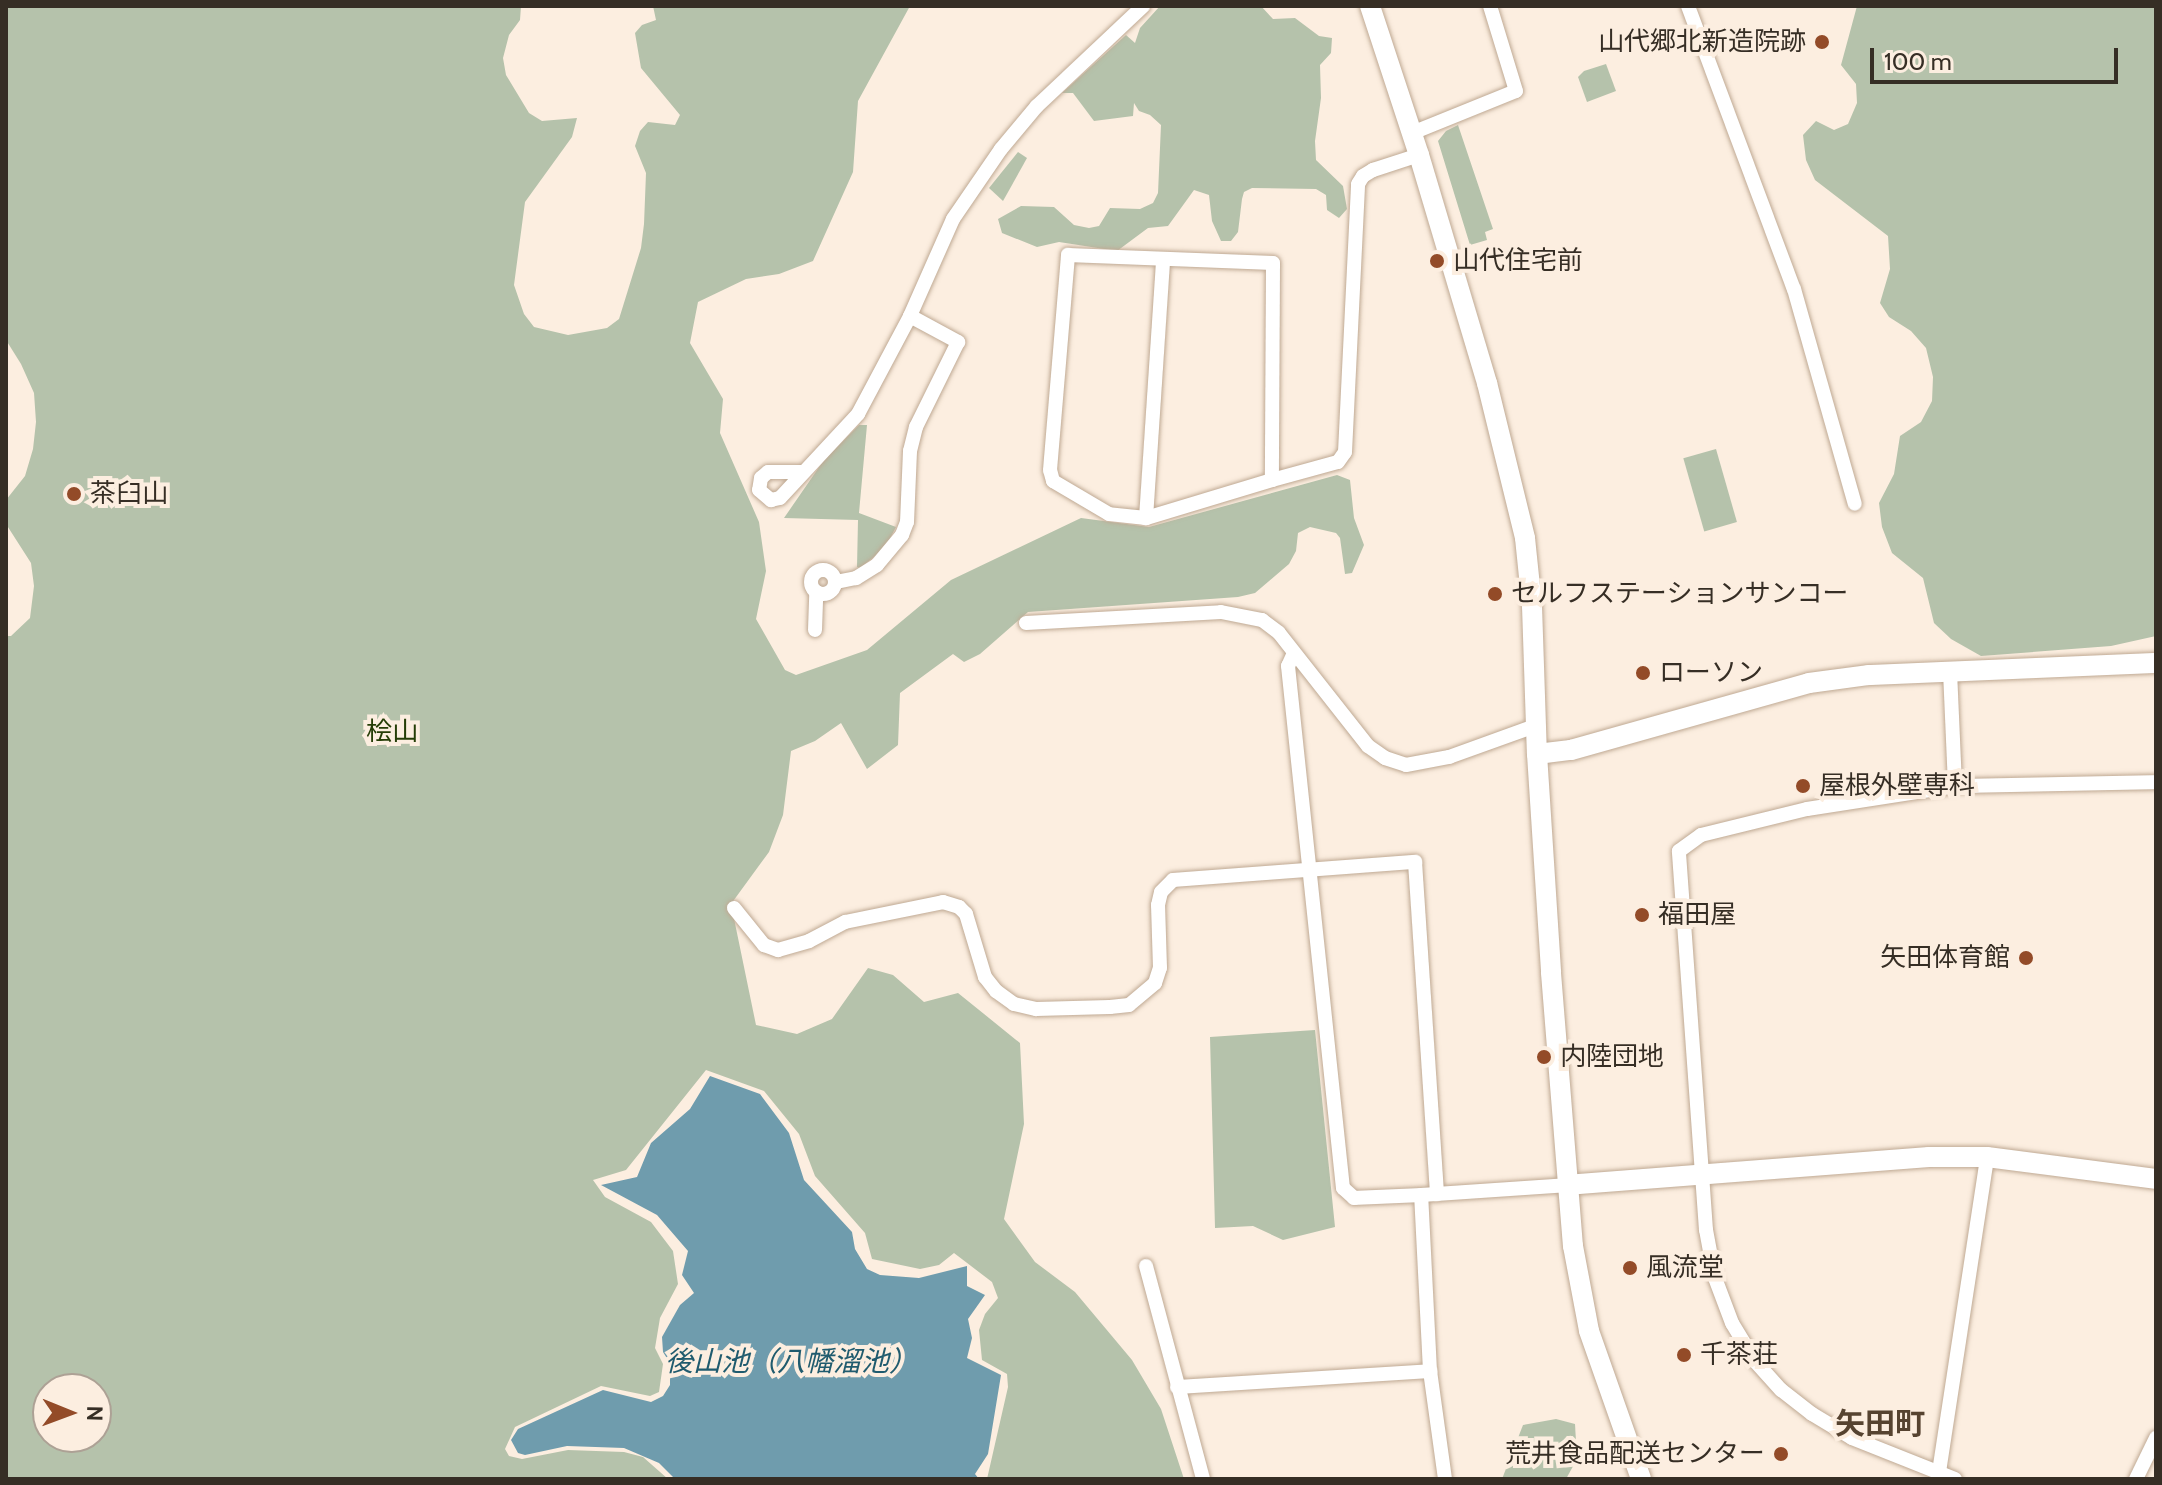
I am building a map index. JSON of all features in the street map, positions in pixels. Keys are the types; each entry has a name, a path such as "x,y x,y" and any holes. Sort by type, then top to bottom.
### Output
{"street":[{"path":"803,472 858,414 910,316 953,219 1001,149 1037,106 1143,6"},
{"path":"1370,6 1419,155 1487,383 1525,538 1532,606 1535,726 1566,1185 1589,1331 1641,1479"},
{"path":"1412,133 1516,91 1490,6"},
{"path":"1688,6 1794,289 1855,504"},
{"path":"1272,480 1273,263 1068,255 1050,470 1053,481 1109,514 1146,518 1338,462 1345,452 1358,184 1363,176 1373,170 1419,155"},
{"path":"1146,518 1163,260"},
{"path":"815,630 816,592 811,580 818,571 830,572 835,582 856,578 877,565 902,535 907,522 910,451 916,427 958,342 910,316"},
{"path":"1026,623 1140,614 1237,613 1262,620 1279,633 1293,655 1368,746 1385,758 1406,765 1449,757 1535,726"},
{"path":"1293,655 1288,666 1343,1188 1354,1198 1929,1157 1987,1157 2156,1179"},
{"path":"1537,754 1571,750 1809,683 1950,671 2156,663"},
{"path":"1950,671 1955,786"},
{"path":"1955,1479 1852,1438 1781,1390 1755,1361 1732,1323 1715,1278 1702,1174 1679,851 1701,835 1807,809 1955,786 2156,782"},
{"path":"734,908 764,945 778,950 809,941 845,922 943,902 959,907 966,914 985,977 996,991 1014,1004 1036,1009 1110,1007 1129,1005 1155,983 1160,968 1158,905 1167,883 1186,878 1415,862 1429,1194 1430,1371 1445,1479"},
{"path":"1939,1472 1987,1157"},
{"path":"1146,1266 1203,1479"},
{"path":"1177,1387 1430,1371"},
{"path":"2136,1479 2156,1438"}],"green space":[{"name":"桧山","path":"6,6 521,6 520,20 509,35 503,58 506,75 529,113 542,121 577,118 572,137 525,202 514,285 524,314 534,327 568,335 607,328 619,319 641,248 644,224 646,173 635,146 640,131 648,122 675,125 680,115 641,68 635,33 642,25 656,20 653,6 910,6 858,101 853,172 813,261 779,274 746,279 698,302 690,343 723,399 720,433 759,522 766,571 756,619 785,670 796,675 867,650 951,580 1081,518 1149,527 1337,475 1350,480 1354,518 1364,545 1352,573 1345,574 1340,538 1336,533 1310,527 1298,533 1296,551 1289,564 1255,593 1238,597 1028,612 980,654 964,662 953,654 900,693 898,745 867,769 841,723 815,741 791,751 783,815 769,852 731,904 756,1025 797,1034 832,1019 868,968 893,975 924,1002 958,993 1020,1043 1024,1124 1004,1219 1035,1262 1075,1292 1132,1360 1161,1409 1184,1479 987,1479 1008,1387 1007,1374 982,1360 979,1330 985,1314 998,1298 992,1282 954,1253 939,1265 920,1269 872,1259 865,1233 815,1176 799,1134 764,1091 706,1070 626,1170 593,1180 605,1197 651,1222 673,1251 678,1284 660,1318 655,1348 663,1364 659,1392 650,1396 601,1386 515,1427 505,1449 509,1456 522,1459 568,1450 624,1452 643,1457 668,1479 6,1479 6,636 11,636 30,618 34,586 31,563 6,524 6,500 25,476 33,449 36,422 34,393 6,340"},
{"path":"1160,6 1261,6 1273,19 1295,18 1319,36 1332,38 1331,53 1320,65 1321,98 1315,141 1316,160 1343,186 1347,209 1339,218 1327,210 1326,195 1316,189 1252,188 1244,192 1238,232 1231,241 1221,241 1212,221 1209,195 1194,190 1168,226 1148,228 1117,251 1059,242 1037,247 1002,233 998,219 1021,206 1054,207 1074,225 1089,228 1099,226 1110,208 1140,209 1153,203 1158,193 1161,125 1150,115 1139,111 1134,103 1133,116 1094,121 1073,93 1062,93 1126,35 1135,43 1140,28"},
{"path":"1857,6 2156,6 2156,636 2111,646 1981,656 1951,639 1934,623 1923,578 1892,553 1882,527 1879,503 1894,474 1900,436 1921,422 1932,401 1933,377 1926,348 1911,331 1889,317 1880,303 1890,269 1888,236 1815,180 1806,160 1803,135 1816,121 1834,130 1848,124 1857,103 1856,84 1841,65"},
{"path":"1606,64 1616,91 1587,102 1578,77 1584,71"},
{"path":"1458,125 1493,229 1485,232 1487,240 1470,245 1438,141 1446,131"},
{"path":"1018,152 1027,158 1003,201 989,188"},
{"path":"859,425 867,425 859,513 896,527 885,548 860,568 857,567 858,520 784,518 824,460"},
{"path":"1716,449 1737,522 1704,531 1683,458"},
{"path":"1315,1030 1335,1227 1283,1240 1253,1226 1215,1228 1210,1037"},
{"path":"1556,1419 1575,1424 1577,1459 1566,1479 1502,1479 1523,1425"}],"water":[{"name":"後山池（八幡溜池）","path":"710,1076 760,1094 789,1133 804,1180 852,1232 855,1249 867,1269 880,1275 919,1278 967,1266 967,1286 985,1295 968,1319 972,1338 967,1358 1001,1375 988,1454 975,1474 979,1479 675,1479 659,1463 624,1448 567,1446 525,1455 518,1453 511,1440 518,1429 603,1390 651,1402 663,1396 670,1385 670,1363 663,1352 662,1337 680,1305 694,1293 682,1275 688,1251 657,1215 601,1185 637,1177 651,1143 690,1109"}],"place":[{"name":"山代郷北新造院跡","path":"1822,42"},
{"name":"山代住宅前","path":"1437,261"},
{"name":"茶臼山","path":"74,494"},
{"name":"セルフステーションサンコー","path":"1495,594"},
{"name":"ローソン","path":"1643,673"},
{"name":"屋根外壁専科","path":"1803,786"},
{"name":"福田屋","path":"1642,915"},
{"name":"矢田体育館","path":"2026,958"},
{"name":"内陸団地","path":"1544,1057"},
{"name":"風流堂","path":"1630,1268"},
{"name":"千茶荘","path":"1684,1355"},
{"name":"荒井食品配送センター","path":"1781,1454"}],"district":[{"name":"矢田町","path":"1880,1424"}]}
